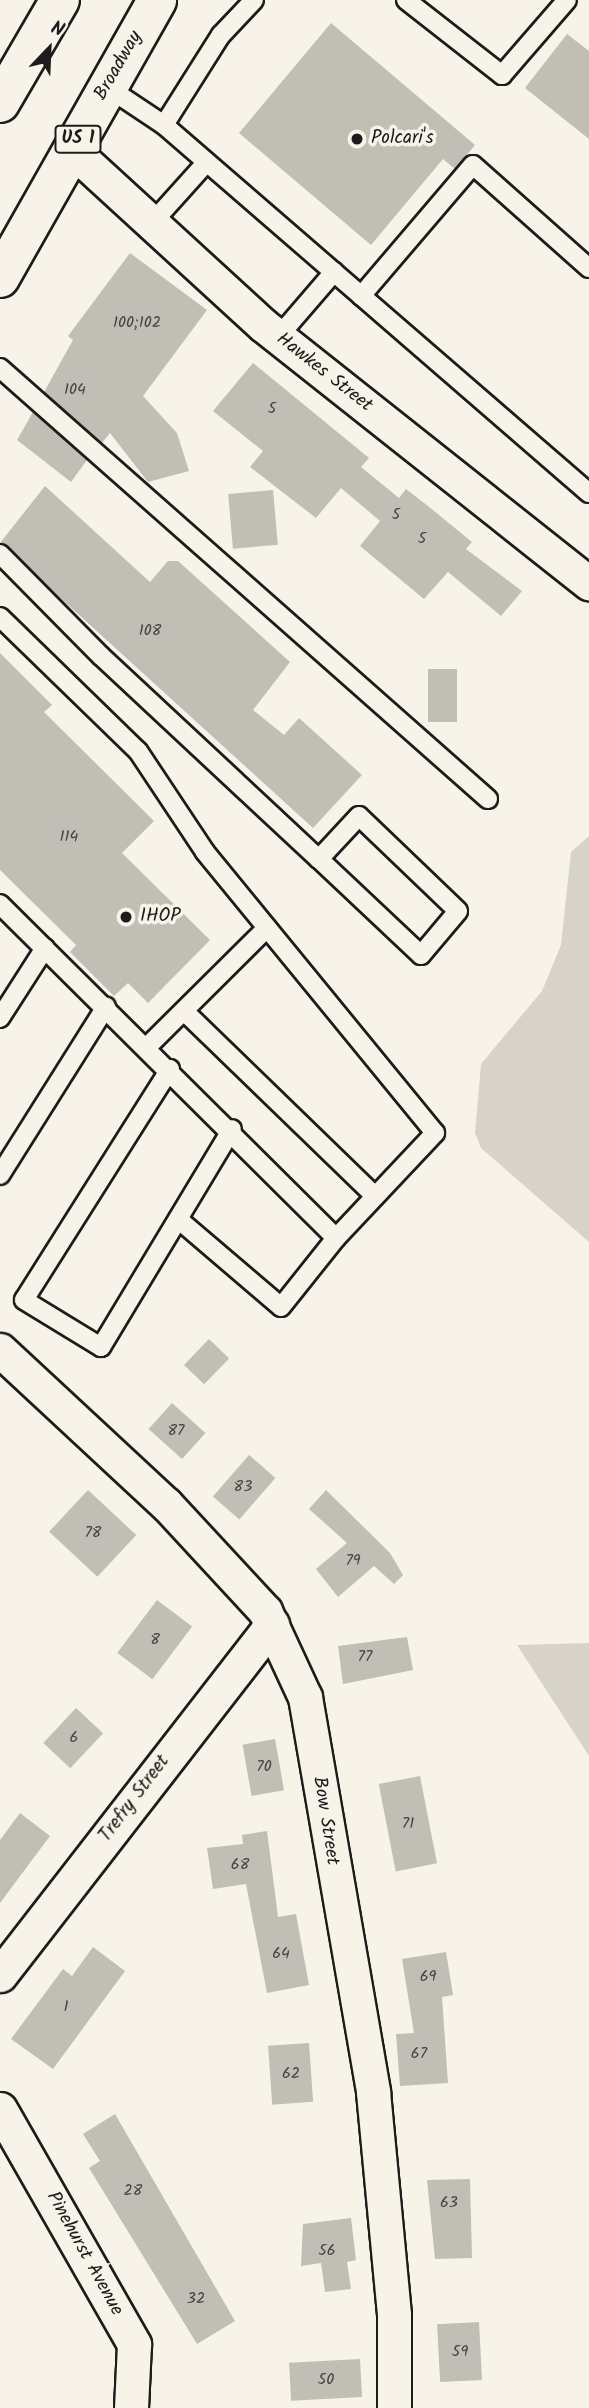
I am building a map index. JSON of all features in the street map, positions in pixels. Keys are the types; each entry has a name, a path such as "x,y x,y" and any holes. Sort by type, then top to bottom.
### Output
{"highway":[{"path":"0,103 60,0"},
{"name":"Broadway","path":"0,278 157,0"}],"street":[{"name":"Hawkes Street","path":"72,150 278,337 589,583"},
{"name":"Bow Street","path":"0,1350 166,1504 272,1624 305,1697 373,2092 394,2315 394,2408"},
{"name":"Trefry Street","path":"0,1975 272,1624"},
{"name":"Pinehurst Avenue","path":"0,2109 134,2344 131,2408"}],"lane":[{"path":"164,125 221,34 254,0"},
{"path":"406,0 502,75 567,0"},
{"path":"107,87 164,125 205,164 589,493"},
{"path":"152,223 205,164"},
{"path":"361,296 474,165 589,268"},
{"path":"278,337 334,272"},
{"path":"0,368 488,799"},
{"path":"0,554 319,859 421,955 458,911 359,816 319,859"},
{"path":"0,617 138,751 205,852 435,1133 337,1238 281,1307 178,1219"},
{"path":"0,904 232,1129 337,1238"},
{"path":"147,1047 267,928"},
{"path":"0,1018 46,948"},
{"path":"0,1175 106,1007"},
{"path":"184,1011 375,1196"},
{"path":"170,1069 24,1300 101,1348 232,1129"}],"shaded area":[{"path":"589,836 589,1242 481,1148 475,1133 481,1064 542,991 561,945 571,852"},
{"path":"589,1643 589,1756 517,1645"}],"building":[{"name":"Polcari's","path":"331,23 475,145 455,169 443,159 371,245 239,133"},
{"path":"567,34 589,51 589,139 525,88"},
{"path":"130,253 207,310 143,396 177,433 189,471 148,482 110,433 102,443 44,392 73,340 68,336"},
{"path":"253,363 369,458 361,467 399,498 406,489 472,542 466,549 522,591 501,616 448,572 424,599 360,546 380,521 341,488 316,518 250,467 263,451 213,411"},
{"path":"33,412 87,460 71,482 17,440"},
{"path":"45,486 150,582 168,561 178,561 290,662 253,710 284,735 299,718 362,775 313,828 0,543"},
{"path":"273,490 278,545 233,549 228,494"},
{"path":"0,653 52,705 44,712 154,821 122,853 210,940 148,1003 128,983 114,996 70,952 76,945 0,870"},
{"path":"428,669 457,669 457,722 428,722"},
{"path":"209,1339 229,1358 204,1384 184,1365"},
{"path":"172,1403 205,1433 182,1459 149,1429"},
{"path":"249,1455 275,1478 239,1519 213,1497"},
{"path":"88,1490 136,1535 97,1577 49,1532"},
{"path":"326,1490 390,1553 403,1575 394,1584 374,1566 338,1597 316,1569 347,1543 309,1509"},
{"path":"157,1600 192,1626 152,1679 117,1653"},
{"path":"407,1637 413,1670 343,1684 338,1646"},
{"path":"76,1708 103,1733 70,1768 43,1743"},
{"path":"275,1739 284,1790 252,1796 243,1745"},
{"path":"420,1776 437,1863 396,1871 379,1784"},
{"path":"20,1813 50,1836 0,1903 0,1840"},
{"path":"267,1831 278,1917 296,1914 309,1985 267,1993 246,1884 213,1889 207,1848 243,1844 242,1835"},
{"path":"93,1947 125,1971 53,2069 11,2039 63,1969 72,1976"},
{"path":"446,1952 453,1995 442,1997 448,2083 400,2086 396,2034 414,2033 402,1959"},
{"path":"309,2043 313,2102 272,2105 268,2046"},
{"path":"115,2114 235,2321 197,2344 89,2168 100,2161 83,2134"},
{"path":"470,2179 472,2258 435,2259 427,2180"},
{"path":"351,2218 356,2260 347,2262 351,2289 325,2292 321,2263 301,2266 303,2224"},
{"path":"479,2322 482,2380 440,2382 437,2324"},
{"path":"360,2359 362,2397 291,2401 289,2363"}],"place":[{"name":"Polcari's","path":"357,139"},
{"name":"IHOP","path":"126,917"}]}
